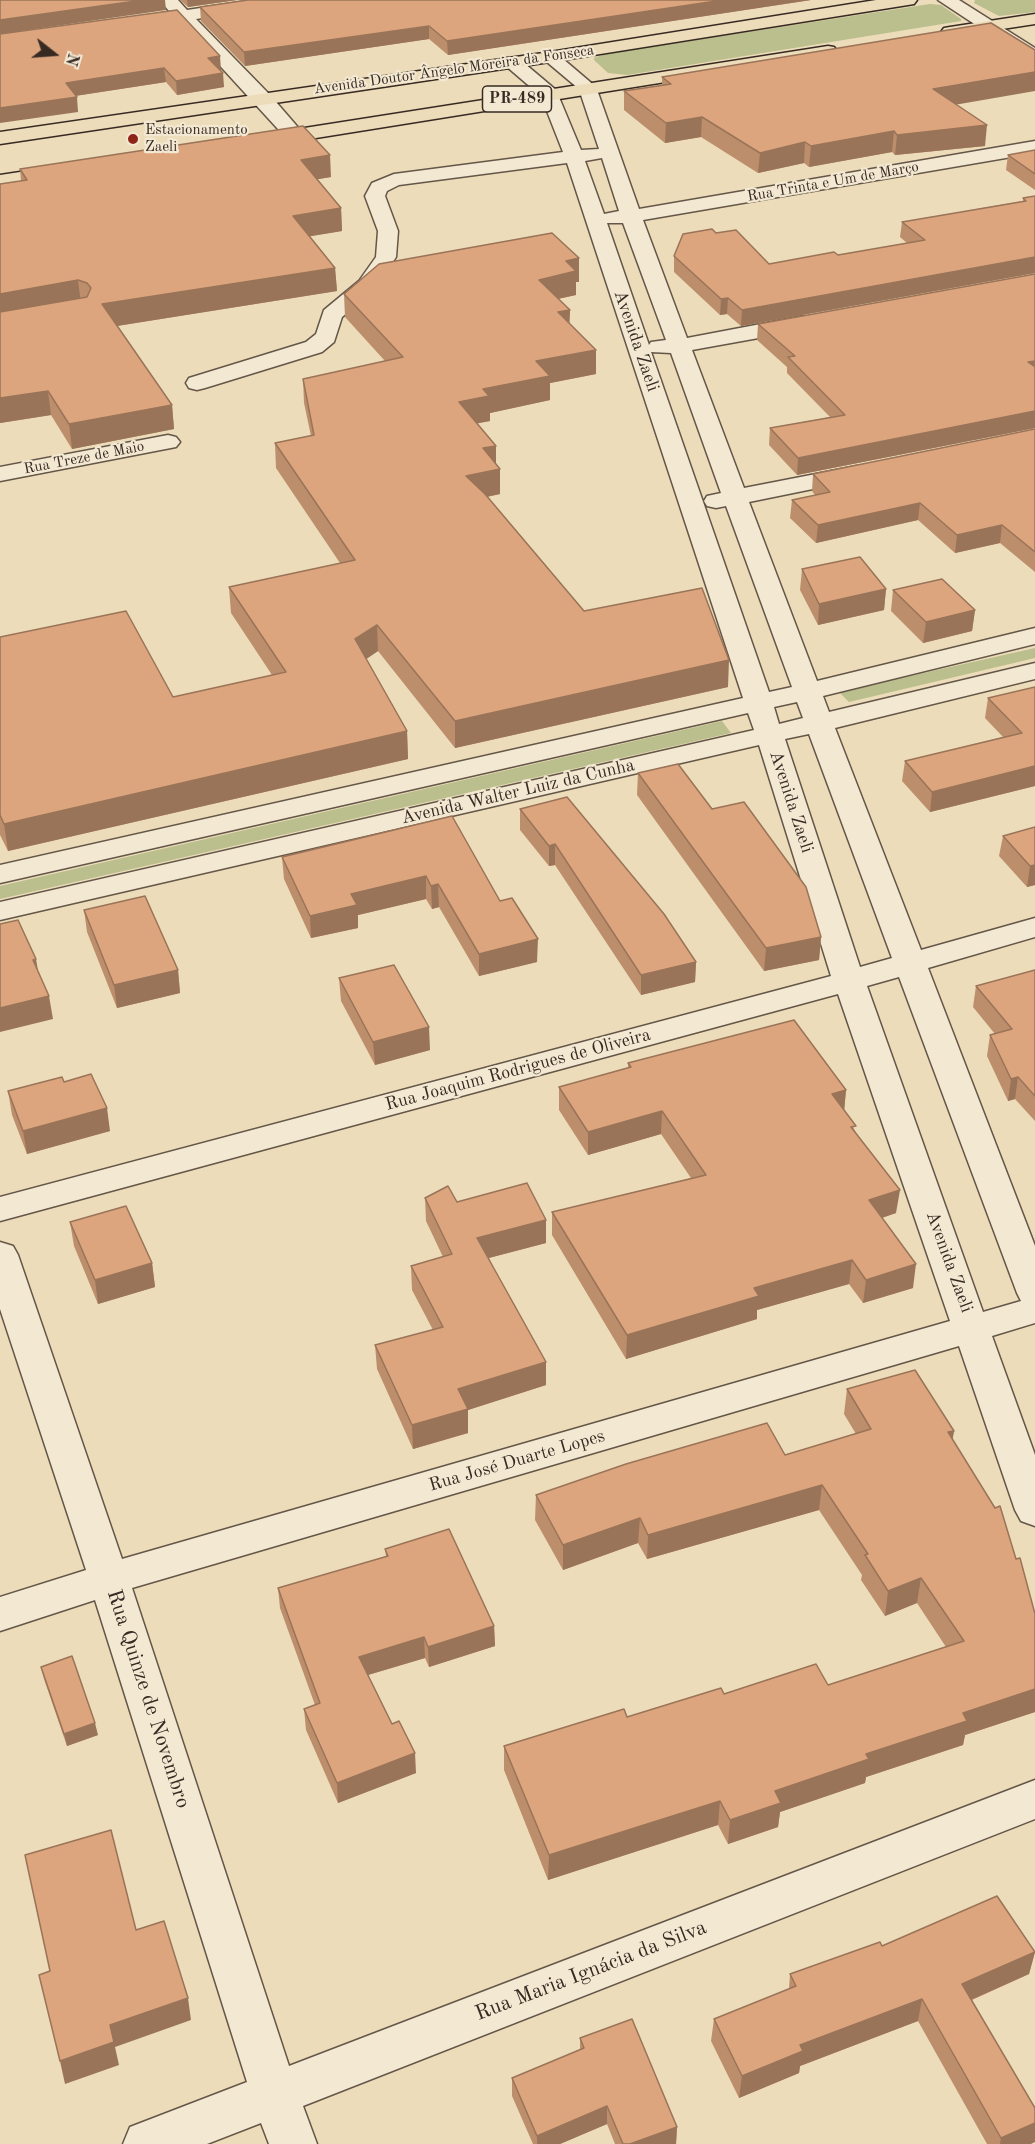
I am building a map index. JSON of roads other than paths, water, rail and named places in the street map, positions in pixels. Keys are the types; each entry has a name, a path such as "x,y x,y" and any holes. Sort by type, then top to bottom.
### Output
{"main road":[{"name":"Avenida Doutor Ângelo Moreira da Fonseca","path":"0,138 550,57 908,0"},
{"path":"929,35 1035,19"},
{"name":"Avenida Doutor Ângelo Moreira da Fonseca","path":"248,143 587,87 847,48"},
{"path":"0,181 82,168"}],"street":[{"path":"168,0 263,99 295,136"},
{"path":"126,23 291,0"},
{"path":"947,0 1035,56"},
{"path":"550,57 587,87"},
{"path":"512,62 549,94"},
{"name":"Avenida Zaeli","path":"587,87 631,216 819,723 1035,1293"},
{"name":"Avenida Zaeli","path":"549,94 574,156 769,734 849,981 1035,1510"},
{"name":"Rua Trinta e Um de Março","path":"594,219 631,216 1035,147"},
{"path":"197,383 314,347 326,337 332,315 367,285 386,257 388,231 375,196 379,187 394,180 609,153"},
{"path":"639,349 680,346 829,319"},
{"name":"Rua Treze de Maio","path":"0,474 168,442"},
{"path":"692,505 737,498 875,469"},
{"name":"Avenida Walter Luiz da Cunha","path":"0,874 758,703 1035,636"},
{"name":"Avenida Walter Luiz da Cunha","path":"0,911 819,723 1035,671"},
{"name":"Rua Joaquim Rodrigues de Oliveira","path":"0,1209 849,981 1035,927"},
{"name":"Rua Quinze de Novembro","path":"0,1255 110,1579 274,2093 293,2144"},
{"name":"Rua José Duarte Lopes","path":"0,1614 110,1579 1035,1310"},
{"name":"Rua Maria Ignácia da Silva","path":"147,2144 1035,1799"}],"place":[{"name":"Estacionamento Zaeli","path":"133,139"}]}
